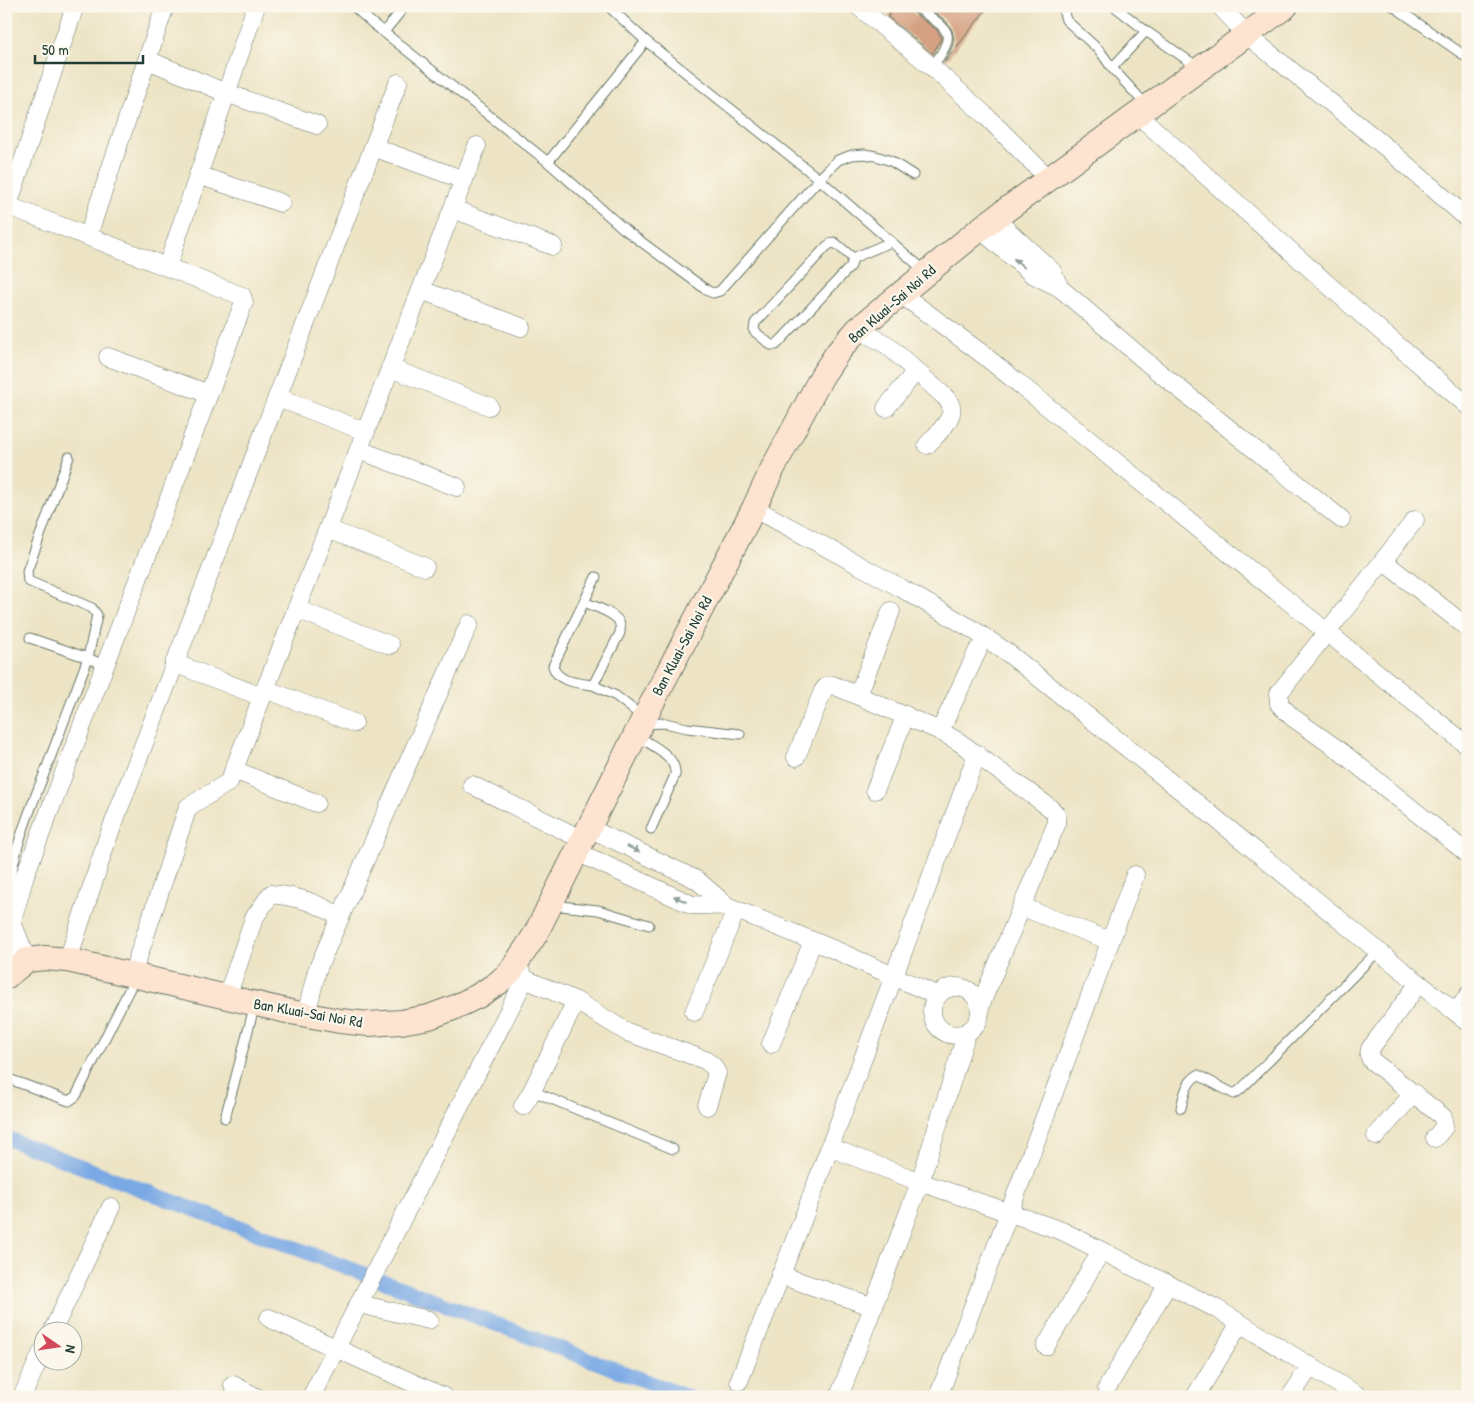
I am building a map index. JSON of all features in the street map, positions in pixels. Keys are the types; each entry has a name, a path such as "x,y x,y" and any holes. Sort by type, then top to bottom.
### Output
{"street":[{"path":"15,962 12,922 25,875 244,302 242,296 7,205 75,6"},
{"path":"88,236 165,6"},
{"path":"167,267 256,6"},
{"path":"858,6 932,67 987,117 1049,179"},
{"path":"1220,6 1247,34 1388,149 1468,219"},
{"name":"Ban Kluai-Sai Noi Rd","path":"15,962 45,958 68,960 306,1015 369,1024 401,1022 429,1017 478,996 498,983 521,972 531,941 640,726 773,468 822,376 838,352 858,329 988,224 1286,6"},
{"path":"148,60 226,93 317,126"},
{"path":"68,960 106,840 398,84"},
{"path":"1142,110 1345,300 1468,406"},
{"path":"134,976 188,807 229,782 477,146"},
{"path":"373,147 464,180"},
{"path":"198,175 281,203"},
{"path":"453,209 553,246"},
{"path":"988,224 1032,274 1060,288 1150,365 1341,519"},
{"path":"421,290 521,327"},
{"path":"901,294 981,353 1468,746"},
{"path":"858,329 887,345 951,404 952,413 948,420 927,445"},
{"path":"108,357 209,394"},
{"path":"390,368 489,406"},
{"path":"886,408 916,371"},
{"path":"277,397 366,432"},
{"path":"359,450 457,487"},
{"path":"754,508 853,560 972,629 1008,653 1468,1022"},
{"path":"1415,520 1279,693 1278,699 1282,708 1292,717 1340,751 1468,854"},
{"path":"328,529 425,567"},
{"path":"1383,561 1468,628"},
{"path":"296,609 390,645"},
{"path":"858,694 891,611"},
{"path":"306,1015 317,970 339,916 469,624"},
{"path":"940,731 978,650"},
{"path":"174,663 354,723"},
{"path":"796,757 825,687 833,685 858,694 940,731 977,754 1056,814 1056,825 980,1006"},
{"path":"875,790 906,715"},
{"path":"739,1382 977,754"},
{"path":"234,770 316,803"},
{"path":"472,785 583,840 692,905 732,908"},
{"path":"583,840 697,880 732,908 938,996"},
{"path":"938,1397 1009,1213 1134,875"},
{"path":"227,997 254,918 271,894 303,899 319,904 339,916"},
{"path":"1022,907 1110,941"},
{"path":"694,1012 732,908"},
{"path":"771,1044 813,941"},
{"path":"311,1397 385,1252 521,972 576,1001 626,1032 705,1060 713,1066 717,1073 707,1106"},
{"path":"1419,984 1368,1055 1371,1060 1443,1117 1444,1127 1435,1138"},
{"path":"951,987 964,988 975,994 980,1006 980,1019 973,1029 961,1035 949,1034 938,1027 932,1016 933,1003 938,996 940,992 951,987"},
{"path":"523,1106 576,1001"},
{"path":"839,1397 920,1182 967,1032"},
{"path":"1376,1136 1414,1093"},
{"path":"829,1147 920,1182 1062,1231 1217,1309 1360,1397"},
{"path":"58,1320 110,1207"},
{"path":"1046,1346 1101,1251"},
{"path":"780,1276 874,1306"},
{"path":"1107,1388 1168,1284"},
{"path":"359,1304 429,1320"},
{"path":"269,1318 444,1397"},
{"path":"1195,1397 1240,1323"},
{"path":"1290,1397 1311,1366"},
{"path":"22,1397 34,1370"},
{"path":"233,1385 256,1397"}],"lane":[{"path":"353,6 548,162 624,230 708,292 720,291 818,178 838,160 852,155 864,154 891,161 913,175"},
{"path":"384,32 405,6"},
{"path":"608,6 646,40 818,178 927,272"},
{"path":"915,6 944,28 948,35 947,45 932,67"},
{"path":"1068,6 1064,13 1066,20 1100,51 1142,110"},
{"path":"1114,6 1146,31 1200,68"},
{"path":"1393,6 1468,58"},
{"path":"1112,68 1146,31"},
{"path":"548,162 646,40"},
{"path":"853,258 891,242"},
{"path":"830,243 837,243 853,258 851,266 776,345 771,345 754,331 755,323 830,243"},
{"path":"12,922 9,899 16,854 29,813 88,658 97,615 92,608 28,581 27,571 69,457"},
{"path":"596,577 554,666 558,676 564,679 594,685 616,696 668,757 676,770 651,829"},
{"path":"584,602 612,614 620,624 620,633 594,685"},
{"path":"30,638 104,665"},
{"path":"640,726 665,722 687,728 740,734"},
{"path":"550,905 598,910 649,925"},
{"path":"1181,1108 1185,1091 1192,1079 1198,1075 1234,1094 1240,1090 1378,951"},
{"path":"6,1078 69,1101 76,1096 134,976"},
{"path":"1452,1010 1468,989"},
{"path":"225,1118 255,1004"},
{"path":"532,1091 673,1149"}],"building":[{"path":"893,6 909,6 911,11 937,30 941,38 933,54 888,17"},
{"path":"926,6 989,6 944,63 954,39 952,30 946,21"}],"waterway":[{"path":"6,1138 688,1397"}]}
